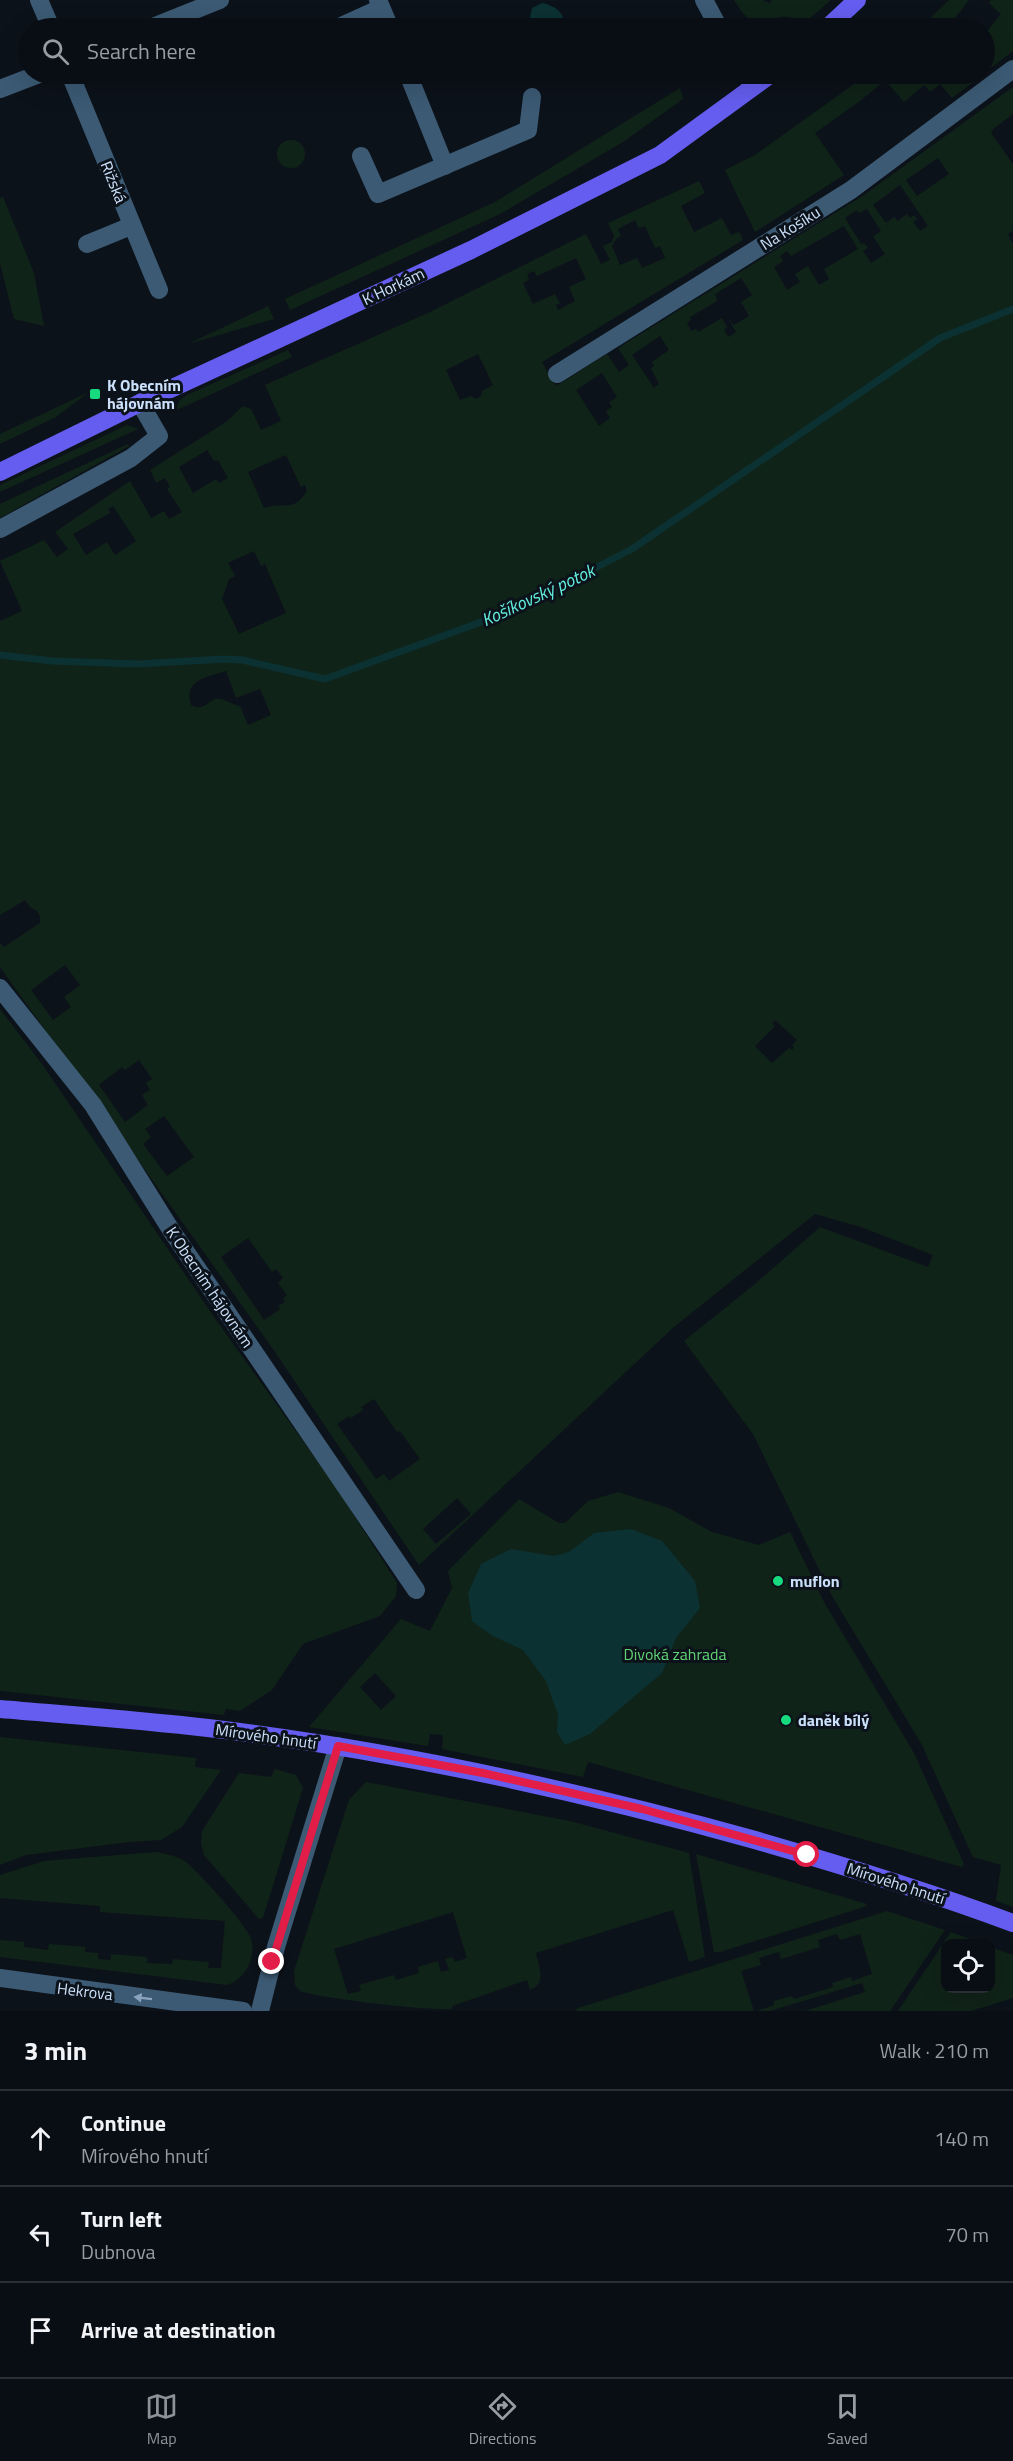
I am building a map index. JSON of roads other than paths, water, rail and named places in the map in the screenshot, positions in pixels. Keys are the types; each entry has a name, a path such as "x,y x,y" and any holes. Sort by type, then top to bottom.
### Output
{"main road":[{"path":"838,18 857,0"},
{"name":"K Horkám","path":"0,472 140,403 471,250 660,155 744,84"},
{"name":"Mírového hnutí","path":"0,1709 209,1728 338,1746 483,1773 642,1809 881,1878 1013,1923"}],"street":[{"path":"39,0 47,18"},
{"path":"175,18 220,0"},
{"path":"704,0 714,18"},
{"path":"355,18 380,4 386,18"},
{"name":"Na Košíku","path":"995,82 1013,69"},
{"path":"0,89 18,82"},
{"name":"Rižská","path":"74,84 159,290"},
{"path":"412,84 445,166"},
{"name":"Na Košíku","path":"557,374 850,190 993,84"},
{"path":"361,156 378,194 528,130 532,97"},
{"path":"87,244 131,226"},
{"path":"0,529 131,458 159,436 140,403"},
{"name":"K Obecním hájovnám","path":"0,988 93,1105 171,1230 416,1590"},
{"path":"260,2011 274,1954 338,1746"},
{"name":"Hekrova","path":"0,1978 243,2011"}],"waterway":[{"name":"Košíkovský potok","path":"0,655 52,661 138,664 242,660 325,679 514,610 632,549 940,338 1013,309"}],"place":[{"name":"K Obecním hájovnám","path":"95,394"},
{"name":"muflon","path":"778,1581"},
{"name":"daněk bílý","path":"786,1720"}],"park label":[{"name":"Divoká zahrada","path":"675,1654"}]}
